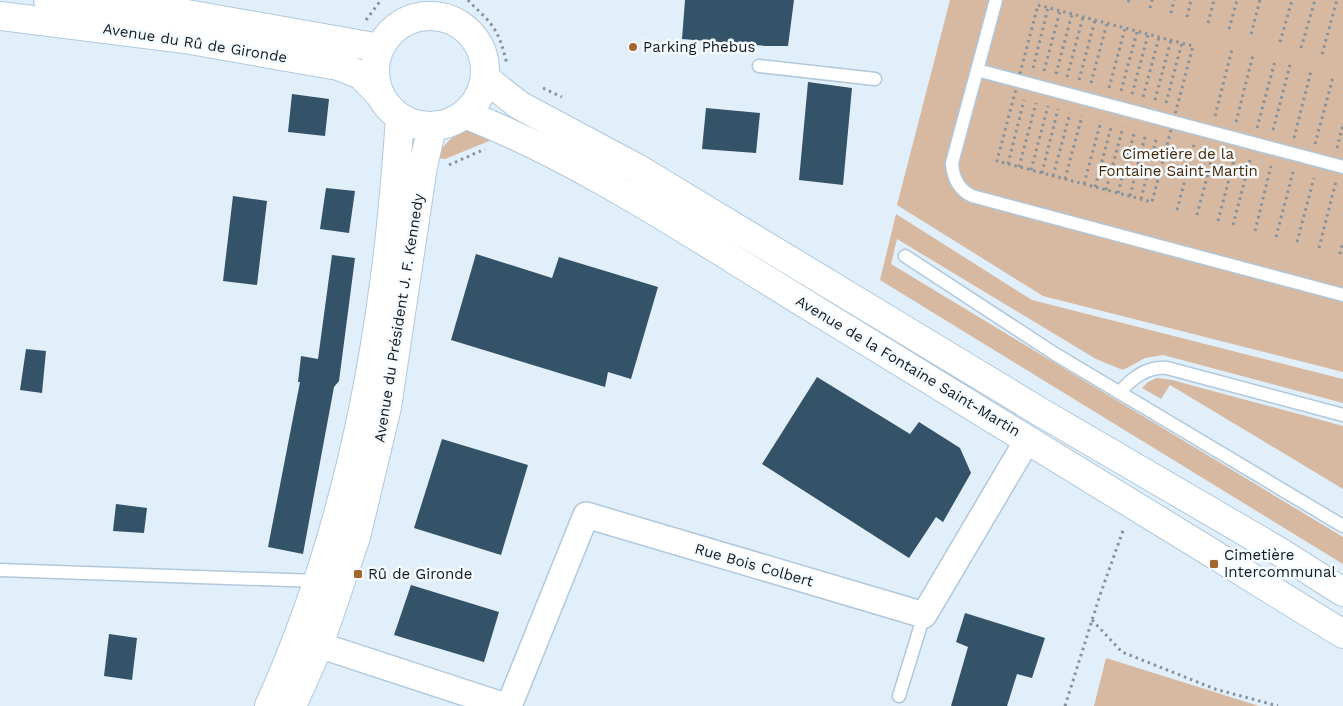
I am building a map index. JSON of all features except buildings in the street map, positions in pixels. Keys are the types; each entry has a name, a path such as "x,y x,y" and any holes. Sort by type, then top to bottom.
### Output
{"main road":[{"name":"Avenue du Rû de Gironde","path":"48,0 186,14 380,48"},
{"path":"445,9 472,36 480,48 484,62 485,78 482,91 475,104 465,114 450,123 432,127 416,125 400,118 389,108 380,95 375,80 375,64 380,48 405,12 417,18 432,16 445,9"},
{"name":"Avenue du Rû de Gironde","path":"0,16 186,40 338,66 361,75 380,95"},
{"name":"Avenue de la Fontaine Saint-Martin","path":"485,78 519,105 637,168 1042,413 1280,552 1343,592"},
{"name":"Avenue de la Fontaine Saint-Martin","path":"465,114 507,130 585,170 1028,439 1343,634"},
{"name":"Avenue du Président J. F. Kennedy","path":"269,706 290,659 335,529 364,403 384,284 400,118"},
{"name":"Avenue du Président J. F. Kennedy","path":"292,706 319,644 356,537 388,408 423,166 432,127"},
{"path":"1028,439 1042,413"},
{"path":"1133,504 1150,476"}],"street":[{"path":"924,615 1028,439"},
{"name":"Rue Bois Colbert","path":"319,644 507,706 586,515 924,615"}],"lane":[{"path":"996,0 952,163 952,172 956,181 965,192 972,196 1343,295"},
{"path":"759,66 875,79"},
{"path":"977,70 1339,166"},
{"path":"905,256 1055,354 1343,526"},
{"path":"1120,392 1127,383 1158,367 1343,415"},
{"path":"0,570 317,581"},
{"path":"899,696 924,615"}],"path":[{"path":"1150,8 1152,0"},
{"path":"1171,13 1174,0"},
{"path":"1186,18 1191,0"},
{"path":"1208,23 1214,0"},
{"path":"1229,29 1237,0"},
{"path":"1251,34 1260,0"},
{"path":"1280,42 1292,0"},
{"path":"1301,48 1315,0"},
{"path":"1322,54 1338,0"},
{"path":"1177,210 1209,132 1232,49"},
{"path":"1218,221 1253,55"},
{"path":"1234,225 1275,61"},
{"path":"1255,231 1290,65"},
{"path":"1276,237 1311,71"},
{"path":"1297,242 1333,76"},
{"path":"1319,248 1339,166 1343,124"},
{"path":"1197,215 1209,132"},
{"path":"1340,254 1343,242"},
{"path":"1066,706 1092,620 1133,504"},
{"path":"1092,620 1122,652 1215,689 1278,706"}],"green space":[{"name":"Cimetière de la Fontaine Saint-Martin","path":"950,0 1343,0 1343,372 1043,296 897,205"},
{"path":"471,130 493,134 489,141 445,159 436,158 442,148 455,136"},
{"path":"896,214 1032,300 1343,379 1343,403 1163,355 1145,358 1123,370 1096,359 897,239 891,264 1343,537 1343,564 880,280"},
{"path":"1157,378 1172,380 1343,426 1343,489 1170,385 1161,399 1142,388 1148,382"},
{"path":"1106,658 1259,706 1094,706"}],"place":[{"name":"Parking Phebus","path":"633,47"},
{"name":"Cimetière Intercommunal","path":"1214,564"},
{"name":"Rû de Gironde","path":"358,574"}]}
